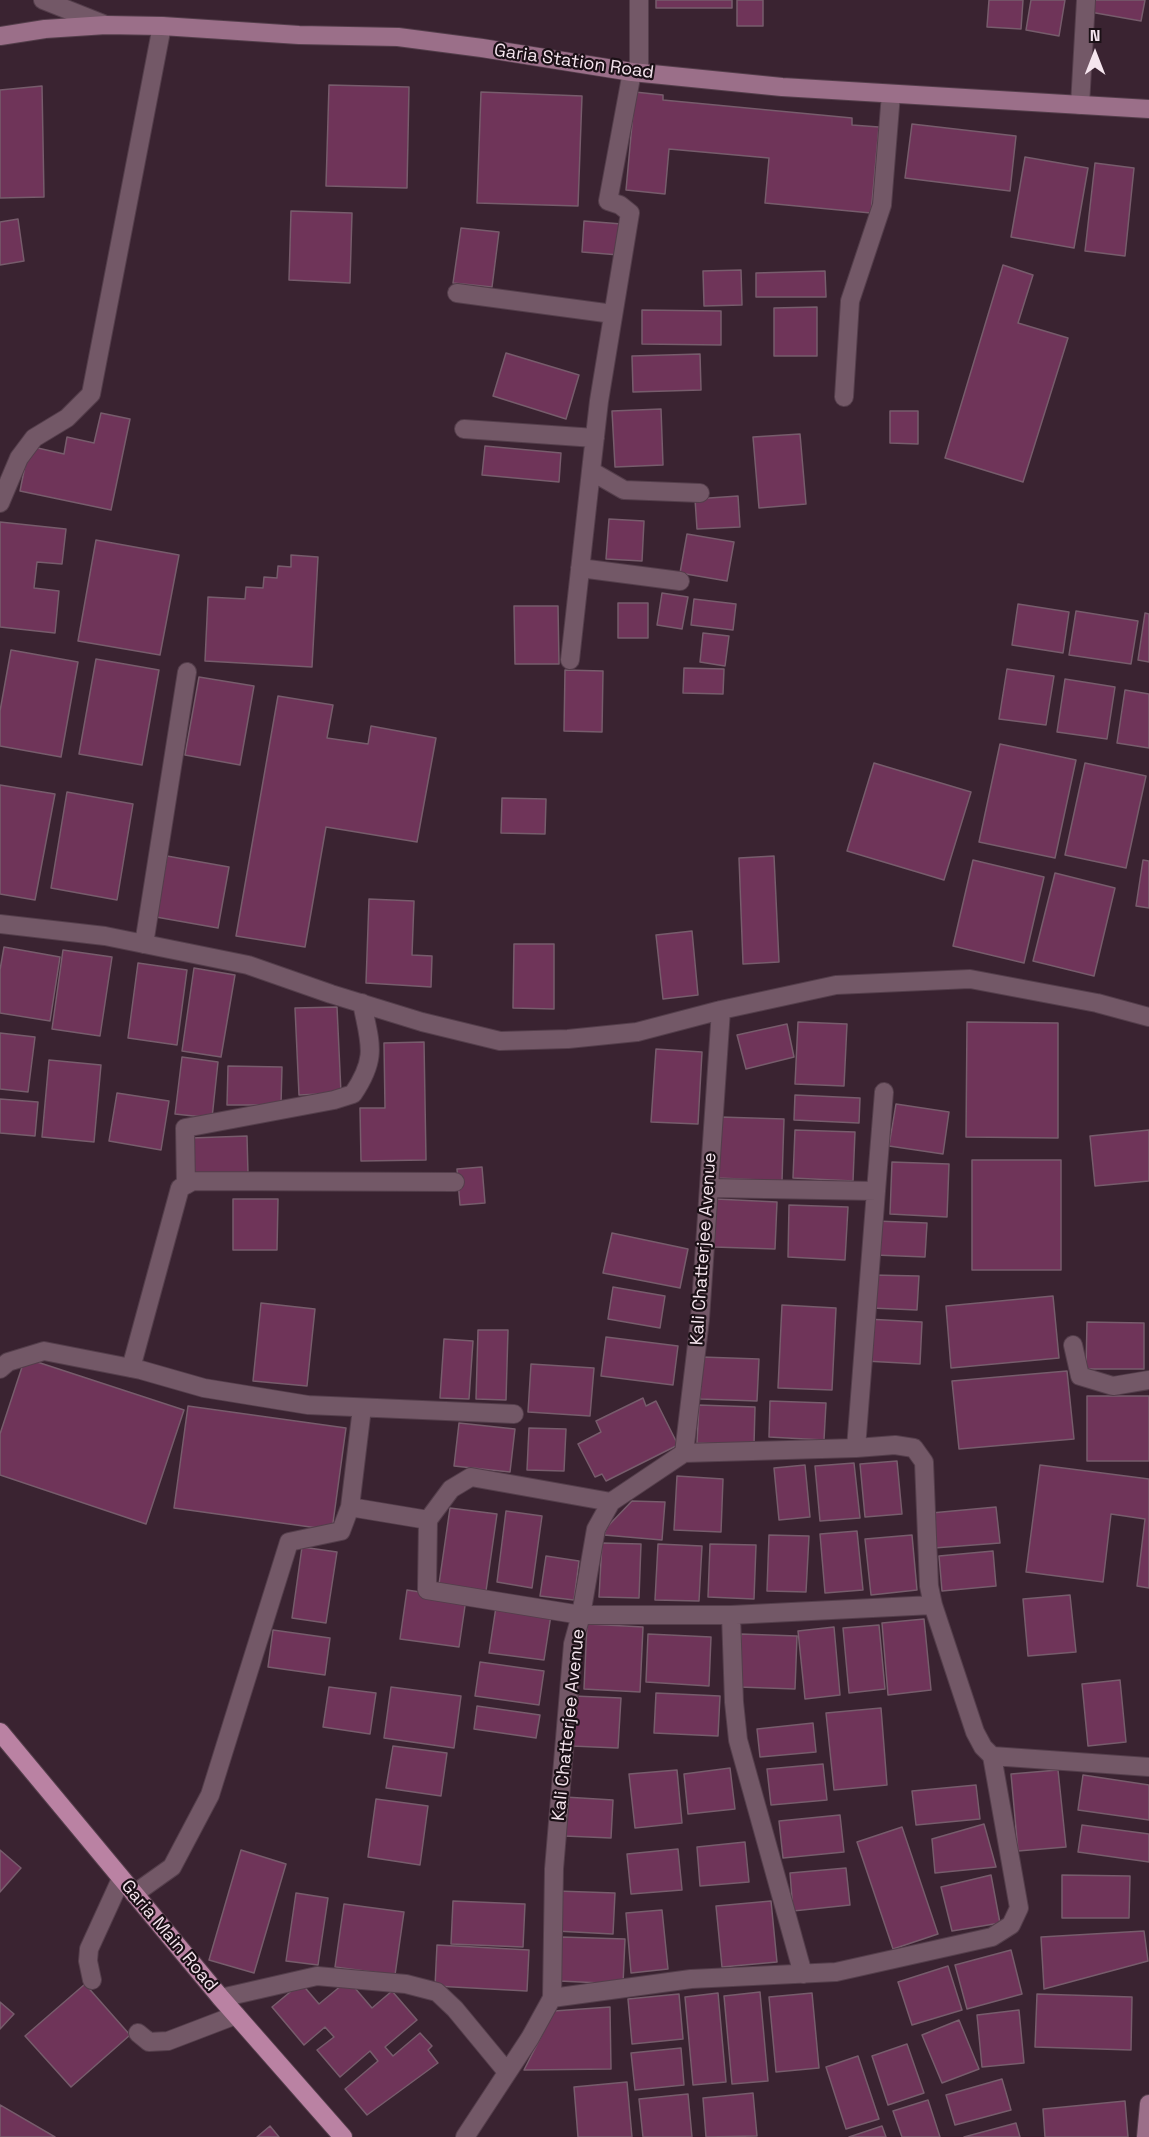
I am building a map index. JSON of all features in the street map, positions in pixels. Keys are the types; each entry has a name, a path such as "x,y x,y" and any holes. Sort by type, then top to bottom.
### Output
{"main road":[{"name":"Garia Station Road","path":"0,36 45,29 106,25 162,26 299,35 398,37 635,72 782,87 1141,108"},
{"path":"1141,108 1149,122"},
{"name":"Garia Main Road","path":"0,1732 221,1998 343,2137"},
{"path":"1146,2137 1149,2104"}],"street":[{"path":"43,0 106,25"},
{"path":"570,660 595,438 630,213 620,205 608,201 635,72 639,0"},
{"path":"1080,105 1086,0"},
{"path":"0,503 19,458 34,438 67,418 91,394 162,26"},
{"path":"844,397 850,301 882,205 891,94"},
{"path":"457,293 613,314"},
{"path":"464,429 595,438"},
{"path":"591,471 624,490 700,493"},
{"path":"580,568 680,581"},
{"path":"144,944 187,672"},
{"path":"0,924 105,936 248,965 362,1004 422,1022 500,1041 568,1040 637,1032 721,1010 836,986 970,979 1097,1004 1149,1017"},
{"path":"186,1185 185,1128 334,1100 353,1094 366,1072 372,1052 362,1004"},
{"name":"Kali Chatterjee Avenue","path":"465,2137 530,2038 552,1998 554,1869 573,1644 581,1615 596,1529 611,1502 684,1453 700,1319 721,1010"},
{"path":"856,1448 885,1092"},
{"path":"131,1368 180,1188 193,1181 455,1182"},
{"path":"709,1188 876,1191"},
{"path":"1072,1345 1080,1376 1113,1386 1149,1380"},
{"path":"0,1369 8,1362 44,1352 131,1368 204,1388 308,1406 514,1414"},
{"path":"134,1894 172,1867 210,1795 289,1542 341,1531 350,1507 362,1408"},
{"path":"552,1998 691,1979 836,1972 992,1937 1011,1924 1019,1908 992,1756 983,1747 975,1732 933,1605 929,1586 924,1462 914,1448 895,1445 684,1453"},
{"path":"611,1502 471,1477 451,1489 428,1520 427,1590 581,1615 731,1615 933,1605"},
{"path":"350,1507 428,1520"},
{"path":"731,1615 734,1702 738,1740 803,1974"},
{"path":"992,1756 1149,1767"},
{"path":"92,1980 88,1961 89,1949 122,1880"},
{"path":"221,1998 317,1976 372,1980 437,1992 455,2009 507,2072"},
{"path":"138,2032 148,2042 168,2041 236,2014"}],"building":[{"path":"656,0 732,0 732,8 656,8"},
{"path":"737,0 763,0 763,26 737,26"},
{"path":"989,0 1023,0 1021,29 987,27"},
{"path":"1031,0 1065,0 1059,36 1026,30"},
{"path":"1092,0 1145,0 1141,21 1090,12"},
{"path":"329,85 409,87 407,188 326,186"},
{"path":"42,86 44,197 0,198 0,90"},
{"path":"481,92 582,96 578,206 477,203"},
{"path":"635,92 663,95 663,100 852,118 852,125 879,127 871,213 765,203 769,158 669,149 665,194 626,190"},
{"path":"912,124 1016,136 1010,191 905,178"},
{"path":"1025,157 1088,168 1074,248 1011,237"},
{"path":"1095,163 1134,168 1125,256 1085,251"},
{"path":"291,211 352,213 350,283 289,280"},
{"path":"18,219 24,261 0,265 0,222"},
{"path":"584,221 622,224 619,255 582,252"},
{"path":"461,228 499,232 492,287 453,283"},
{"path":"1003,265 1033,275 1018,323 1068,338 1023,482 945,458"},
{"path":"741,270 742,305 704,306 703,271"},
{"path":"825,271 826,297 756,297 756,273"},
{"path":"817,307 817,356 774,356 774,308"},
{"path":"642,310 721,311 721,345 642,344"},
{"path":"506,353 579,375 566,419 493,396"},
{"path":"700,354 701,390 633,392 632,356"},
{"path":"661,409 663,465 615,467 612,411"},
{"path":"890,411 918,411 918,444 890,443"},
{"path":"101,413 130,419 111,510 20,491 29,446 64,454 67,437 94,443"},
{"path":"800,434 806,504 759,508 753,437"},
{"path":"485,446 561,453 559,482 482,475"},
{"path":"738,496 740,527 697,529 695,499"},
{"path":"609,519 644,521 642,561 606,559"},
{"path":"0,522 66,529 62,564 37,562 34,588 59,591 55,633 0,627"},
{"path":"687,534 734,542 727,581 680,573"},
{"path":"96,540 179,555 160,655 78,641"},
{"path":"291,555 318,557 312,667 205,661 208,597 245,599 246,587 263,588 264,577 277,578 278,566 291,567"},
{"path":"662,593 688,597 682,629 657,625"},
{"path":"694,599 736,604 733,630 691,625"},
{"path":"618,603 648,603 648,638 618,638"},
{"path":"1018,604 1069,612 1063,653 1012,645"},
{"path":"514,606 558,606 559,664 515,664"},
{"path":"1076,611 1138,621 1131,664 1069,655"},
{"path":"1145,613 1149,614 1149,662 1138,660"},
{"path":"703,633 729,636 725,666 700,662"},
{"path":"11,650 78,662 61,757 0,746 0,711"},
{"path":"96,659 159,670 142,765 79,754"},
{"path":"684,668 724,669 723,694 683,693"},
{"path":"1007,669 1054,676 1046,725 999,719"},
{"path":"565,670 603,671 602,732 564,731"},
{"path":"199,677 254,686 240,765 185,755"},
{"path":"1065,679 1115,687 1107,739 1057,732"},
{"path":"1125,690 1149,694 1149,748 1117,743"},
{"path":"278,696 333,705 327,738 368,744 371,726 436,738 417,842 326,827 305,947 236,936"},
{"path":"1000,744 1076,760 1055,858 979,842"},
{"path":"874,763 971,792 944,880 847,851"},
{"path":"1085,763 1146,776 1126,868 1065,855"},
{"path":"0,785 55,794 35,900 0,894"},
{"path":"67,792 133,804 117,900 51,888"},
{"path":"502,798 546,799 545,834 501,833"},
{"path":"167,856 229,867 218,928 156,917"},
{"path":"774,856 779,962 743,964 739,858"},
{"path":"973,860 1044,877 1024,963 953,946"},
{"path":"1143,860 1149,861 1149,908 1136,906"},
{"path":"1055,873 1115,888 1094,976 1033,961"},
{"path":"369,899 414,901 412,955 432,956 431,987 366,983"},
{"path":"692,931 698,995 663,999 656,935"},
{"path":"514,944 554,944 554,1009 513,1008"},
{"path":"4,947 60,957 50,1021 0,1013 0,970"},
{"path":"63,950 112,957 100,1036 52,1029"},
{"path":"138,963 187,970 177,1045 128,1038"},
{"path":"194,968 235,975 221,1057 182,1051"},
{"path":"337,1007 341,1093 299,1095 295,1008"},
{"path":"798,1022 847,1024 844,1086 795,1084"},
{"path":"967,1022 1058,1023 1058,1138 966,1137"},
{"path":"787,1024 794,1057 746,1069 737,1035"},
{"path":"0,1033 35,1037 28,1092 0,1089"},
{"path":"424,1042 426,1160 361,1161 360,1108 385,1108 384,1043"},
{"path":"656,1049 702,1052 698,1124 651,1122"},
{"path":"182,1057 218,1062 212,1118 175,1114"},
{"path":"49,1060 101,1065 94,1142 42,1137"},
{"path":"228,1066 282,1067 281,1105 227,1105"},
{"path":"117,1093 169,1101 161,1150 109,1141"},
{"path":"795,1095 860,1098 859,1123 794,1120"},
{"path":"0,1099 38,1102 35,1136 0,1133"},
{"path":"896,1104 949,1112 943,1154 889,1146"},
{"path":"720,1117 784,1119 782,1181 718,1178"},
{"path":"795,1130 855,1132 853,1181 793,1178"},
{"path":"1149,1130 1149,1181 1095,1186 1090,1136"},
{"path":"247,1136 248,1174 192,1175 191,1138"},
{"path":"972,1160 1061,1160 1061,1270 972,1270"},
{"path":"892,1162 949,1164 947,1217 890,1214"},
{"path":"482,1167 485,1203 460,1205 457,1169"},
{"path":"233,1199 278,1199 277,1250 233,1250"},
{"path":"716,1199 777,1202 775,1249 714,1247"},
{"path":"789,1205 848,1207 845,1260 788,1257"},
{"path":"876,1221 927,1223 925,1257 875,1255"},
{"path":"612,1233 688,1249 680,1288 603,1273"},
{"path":"872,1275 919,1276 917,1310 871,1308"},
{"path":"613,1287 665,1296 660,1328 608,1319"},
{"path":"1053,1296 1059,1358 951,1368 946,1306"},
{"path":"261,1303 315,1309 307,1386 253,1381"},
{"path":"782,1305 836,1308 832,1390 778,1388"},
{"path":"867,1319 922,1322 920,1364 865,1361"},
{"path":"1087,1322 1144,1323 1144,1369 1086,1369"},
{"path":"478,1330 508,1330 506,1400 476,1399"},
{"path":"606,1337 678,1346 673,1385 601,1376"},
{"path":"444,1339 473,1341 469,1399 440,1398"},
{"path":"702,1357 759,1359 757,1401 700,1399"},
{"path":"25,1358 184,1410 146,1524 0,1475 0,1434"},
{"path":"531,1364 594,1368 590,1416 528,1412"},
{"path":"1067,1371 1074,1439 959,1449 952,1381"},
{"path":"1087,1396 1149,1396 1149,1461 1087,1461"},
{"path":"643,1398 646,1406 656,1401 678,1445 606,1481 602,1474 595,1477 578,1444 601,1432 596,1421"},
{"path":"770,1401 826,1403 824,1440 769,1437"},
{"path":"699,1405 755,1407 754,1445 697,1443"},
{"path":"188,1406 346,1428 332,1530 174,1508"},
{"path":"459,1423 515,1429 510,1472 454,1466"},
{"path":"529,1428 566,1429 564,1471 527,1470"},
{"path":"897,1461 902,1514 865,1517 860,1464"},
{"path":"854,1463 860,1518 820,1521 815,1466"},
{"path":"805,1465 810,1517 779,1520 774,1468"},
{"path":"1040,1465 1149,1479 1149,1588 1137,1586 1145,1519 1111,1514 1103,1582 1026,1572"},
{"path":"677,1476 723,1479 721,1532 674,1530"},
{"path":"632,1501 665,1502 662,1540 604,1535 607,1527"},
{"path":"996,1507 1000,1543 934,1548 931,1513"},
{"path":"450,1508 497,1514 486,1591 439,1584"},
{"path":"506,1511 542,1516 532,1588 497,1582"},
{"path":"857,1531 863,1590 825,1593 820,1534"},
{"path":"769,1535 809,1536 806,1592 767,1591"},
{"path":"912,1535 917,1590 871,1595 865,1539"},
{"path":"602,1543 641,1544 639,1598 599,1597"},
{"path":"658,1544 702,1546 699,1601 655,1600"},
{"path":"710,1544 756,1545 754,1599 708,1597"},
{"path":"302,1547 337,1552 326,1623 292,1618"},
{"path":"993,1551 996,1586 942,1591 939,1556"},
{"path":"546,1556 579,1561 574,1600 540,1596"},
{"path":"407,1590 466,1599 459,1647 400,1639"},
{"path":"1070,1595 1076,1652 1028,1656 1023,1599"},
{"path":"496,1607 551,1615 544,1660 489,1653"},
{"path":"924,1619 931,1690 888,1695 882,1623"},
{"path":"587,1624 643,1627 640,1692 584,1689"},
{"path":"879,1625 885,1689 849,1693 843,1628"},
{"path":"834,1627 840,1695 805,1699 798,1631"},
{"path":"273,1630 330,1638 325,1675 268,1667"},
{"path":"648,1634 711,1637 709,1686 646,1682"},
{"path":"741,1634 797,1636 795,1689 739,1687"},
{"path":"480,1662 544,1671 539,1705 475,1696"},
{"path":"1120,1680 1126,1742 1088,1746 1082,1684"},
{"path":"329,1687 376,1693 370,1734 323,1727"},
{"path":"391,1687 461,1696 454,1748 384,1738"},
{"path":"656,1693 720,1696 718,1736 654,1733"},
{"path":"574,1696 621,1698 618,1748 571,1746"},
{"path":"477,1706 540,1715 536,1738 474,1729"},
{"path":"881,1708 887,1785 834,1790 826,1713"},
{"path":"813,1723 816,1752 760,1757 757,1729"},
{"path":"393,1746 447,1753 441,1796 386,1788"},
{"path":"823,1764 827,1800 771,1805 767,1769"},
{"path":"730,1768 735,1809 688,1814 684,1774"},
{"path":"677,1770 682,1823 635,1828 629,1774"},
{"path":"1058,1770 1066,1847 1018,1851 1011,1774"},
{"path":"1083,1775 1149,1785 1149,1820 1078,1810"},
{"path":"976,1785 980,1819 916,1825 912,1791"},
{"path":"565,1797 613,1800 611,1838 564,1836"},
{"path":"376,1799 428,1806 420,1865 368,1857"},
{"path":"840,1815 844,1852 783,1858 779,1821"},
{"path":"984,1824 996,1867 935,1873 932,1839"},
{"path":"1082,1825 1149,1834 1149,1862 1078,1852"},
{"path":"902,1827 938,1934 893,1949 857,1842"},
{"path":"745,1842 749,1882 700,1886 697,1847"},
{"path":"678,1849 682,1890 631,1894 627,1854"},
{"path":"0,1850 21,1868 0,1892"},
{"path":"241,1850 286,1864 254,1973 209,1960"},
{"path":"846,1868 850,1905 793,1911 790,1873"},
{"path":"991,1875 1000,1923 952,1931 941,1887"},
{"path":"1062,1875 1130,1876 1129,1918 1062,1918"},
{"path":"557,1891 615,1893 613,1934 555,1931"},
{"path":"296,1893 328,1898 318,1965 286,1961"},
{"path":"453,1901 525,1904 523,1947 451,1944"},
{"path":"771,1901 777,1962 722,1967 716,1906"},
{"path":"344,1904 404,1912 395,1975 335,1967"},
{"path":"662,1910 668,1969 631,1973 626,1913"},
{"path":"1144,1931 1148,1961 1044,1989 1041,1937"},
{"path":"561,1937 625,1939 623,1984 559,1981"},
{"path":"437,1945 529,1950 527,1991 435,1986"},
{"path":"1011,1950 1022,1994 967,2009 955,1965"},
{"path":"948,1966 962,2010 912,2025 898,1982"},
{"path":"348,1980 372,2008 392,1991 417,2020 385,2047 393,2056 420,2033 432,2046 428,2050 438,2063 367,2115 345,2089 378,2061 370,2051 340,2077 317,2050 334,2037 325,2027 304,2045 272,2007 301,1983 319,2004"},
{"path":"85,1984 130,2035 71,2087 25,2036"},
{"path":"760,1992 768,2081 732,2084 724,1996"},
{"path":"718,1993 726,2082 693,2085 685,1997"},
{"path":"812,1993 819,2068 776,2072 769,1997"},
{"path":"679,1994 683,2039 632,2044 628,1999"},
{"path":"1037,1994 1132,1997 1131,2050 1035,2047"},
{"path":"0,2002 14,2014 0,2029"},
{"path":"610,2007 611,2069 524,2070 554,2011"},
{"path":"1019,2010 1024,2063 982,2067 977,2015"},
{"path":"959,2020 979,2069 942,2083 922,2035"},
{"path":"907,2044 924,2093 888,2105 872,2056"},
{"path":"681,2048 684,2085 635,2090 631,2053"},
{"path":"858,2056 879,2119 846,2129 826,2067"},
{"path":"1002,2079 1011,2110 955,2125 946,2095"},
{"path":"627,2082 632,2137 578,2137 574,2087"},
{"path":"753,2093 757,2136 706,2137 703,2098"},
{"path":"688,2094 692,2137 643,2137 639,2099"},
{"path":"928,2100 940,2137 902,2137 893,2111"},
{"path":"1125,2101 1128,2137 1045,2137 1043,2109"},
{"path":"0,2105 55,2137 0,2137"},
{"path":"1016,2123 1020,2137 964,2137"},
{"path":"270,2126 279,2137 257,2137"},
{"path":"882,2126 886,2137 849,2137"}]}
